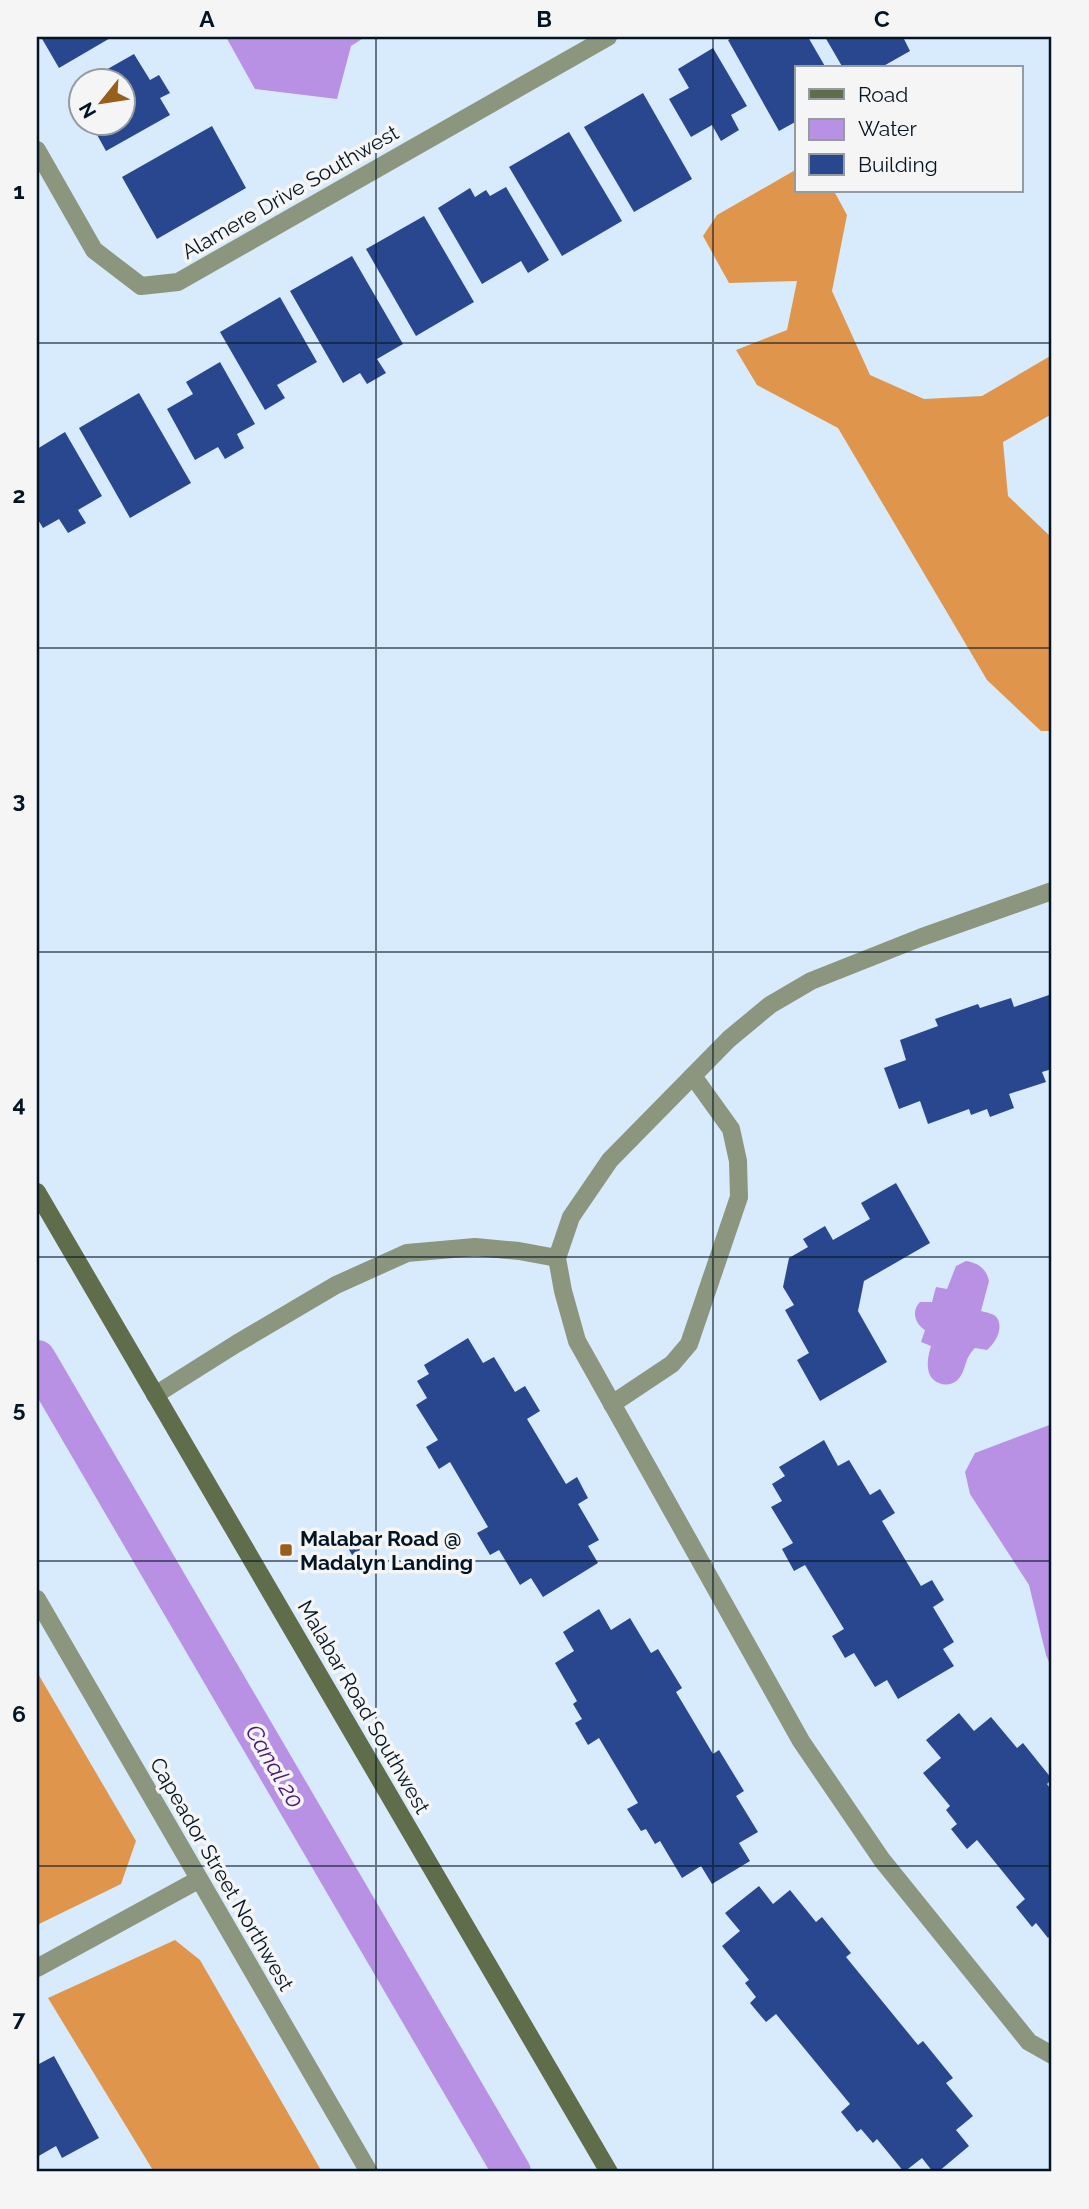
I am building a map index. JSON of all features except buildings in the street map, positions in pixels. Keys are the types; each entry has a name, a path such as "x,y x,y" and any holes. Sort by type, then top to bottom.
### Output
{"main road":[{"name":"Malabar Road Southwest","path":"37,1192 609,2172"}],"street":[{"name":"Alamere Drive Southwest","path":"37,150 94,250 141,286 178,282 608,37"},
{"path":"1052,891 922,937 811,981 770,1005 729,1040 610,1160 570,1217 557,1258 562,1291 577,1340 801,1741 882,1860 1029,2042 1052,2055"},
{"path":"612,1404 672,1364 689,1344 739,1197 738,1161 731,1129 693,1076"},
{"path":"155,1395 336,1285 407,1253 475,1247 557,1258"},
{"name":"Capeador Street Northwest","path":"37,1598 369,2172"},
{"path":"37,1968 198,1880"}],"shaded area":[{"path":"795,170 795,192 835,192 847,215 832,291 870,375 924,399 982,396 1052,355 1052,414 1003,442 1008,496 1052,538 1052,731 1041,731 987,680 838,428 757,385 736,350 787,330 797,281 729,283 703,236 717,215"},
{"path":"37,1672 136,1841 121,1884 37,1925"},
{"path":"175,1940 200,1960 322,2172 154,2172 48,1998"}],"water":[{"path":"226,37 365,37 351,46 337,99 255,89"},
{"path":"966,1261 981,1267 988,1276 981,1311 996,1317 1000,1327 996,1340 987,1350 975,1348 960,1377 946,1385 936,1382 929,1374 931,1346 921,1342 925,1330 917,1321 915,1313 920,1302 932,1302 936,1287 947,1289 956,1266"},
{"path":"1052,1424 1052,1669 1029,1585 970,1494 965,1472 975,1453"}],"waterway":[{"name":"Canal 20","path":"37,1359 512,2172"}],"place":[{"name":"Malabar Road @ Madalyn Landing","path":"286,1550"}]}
